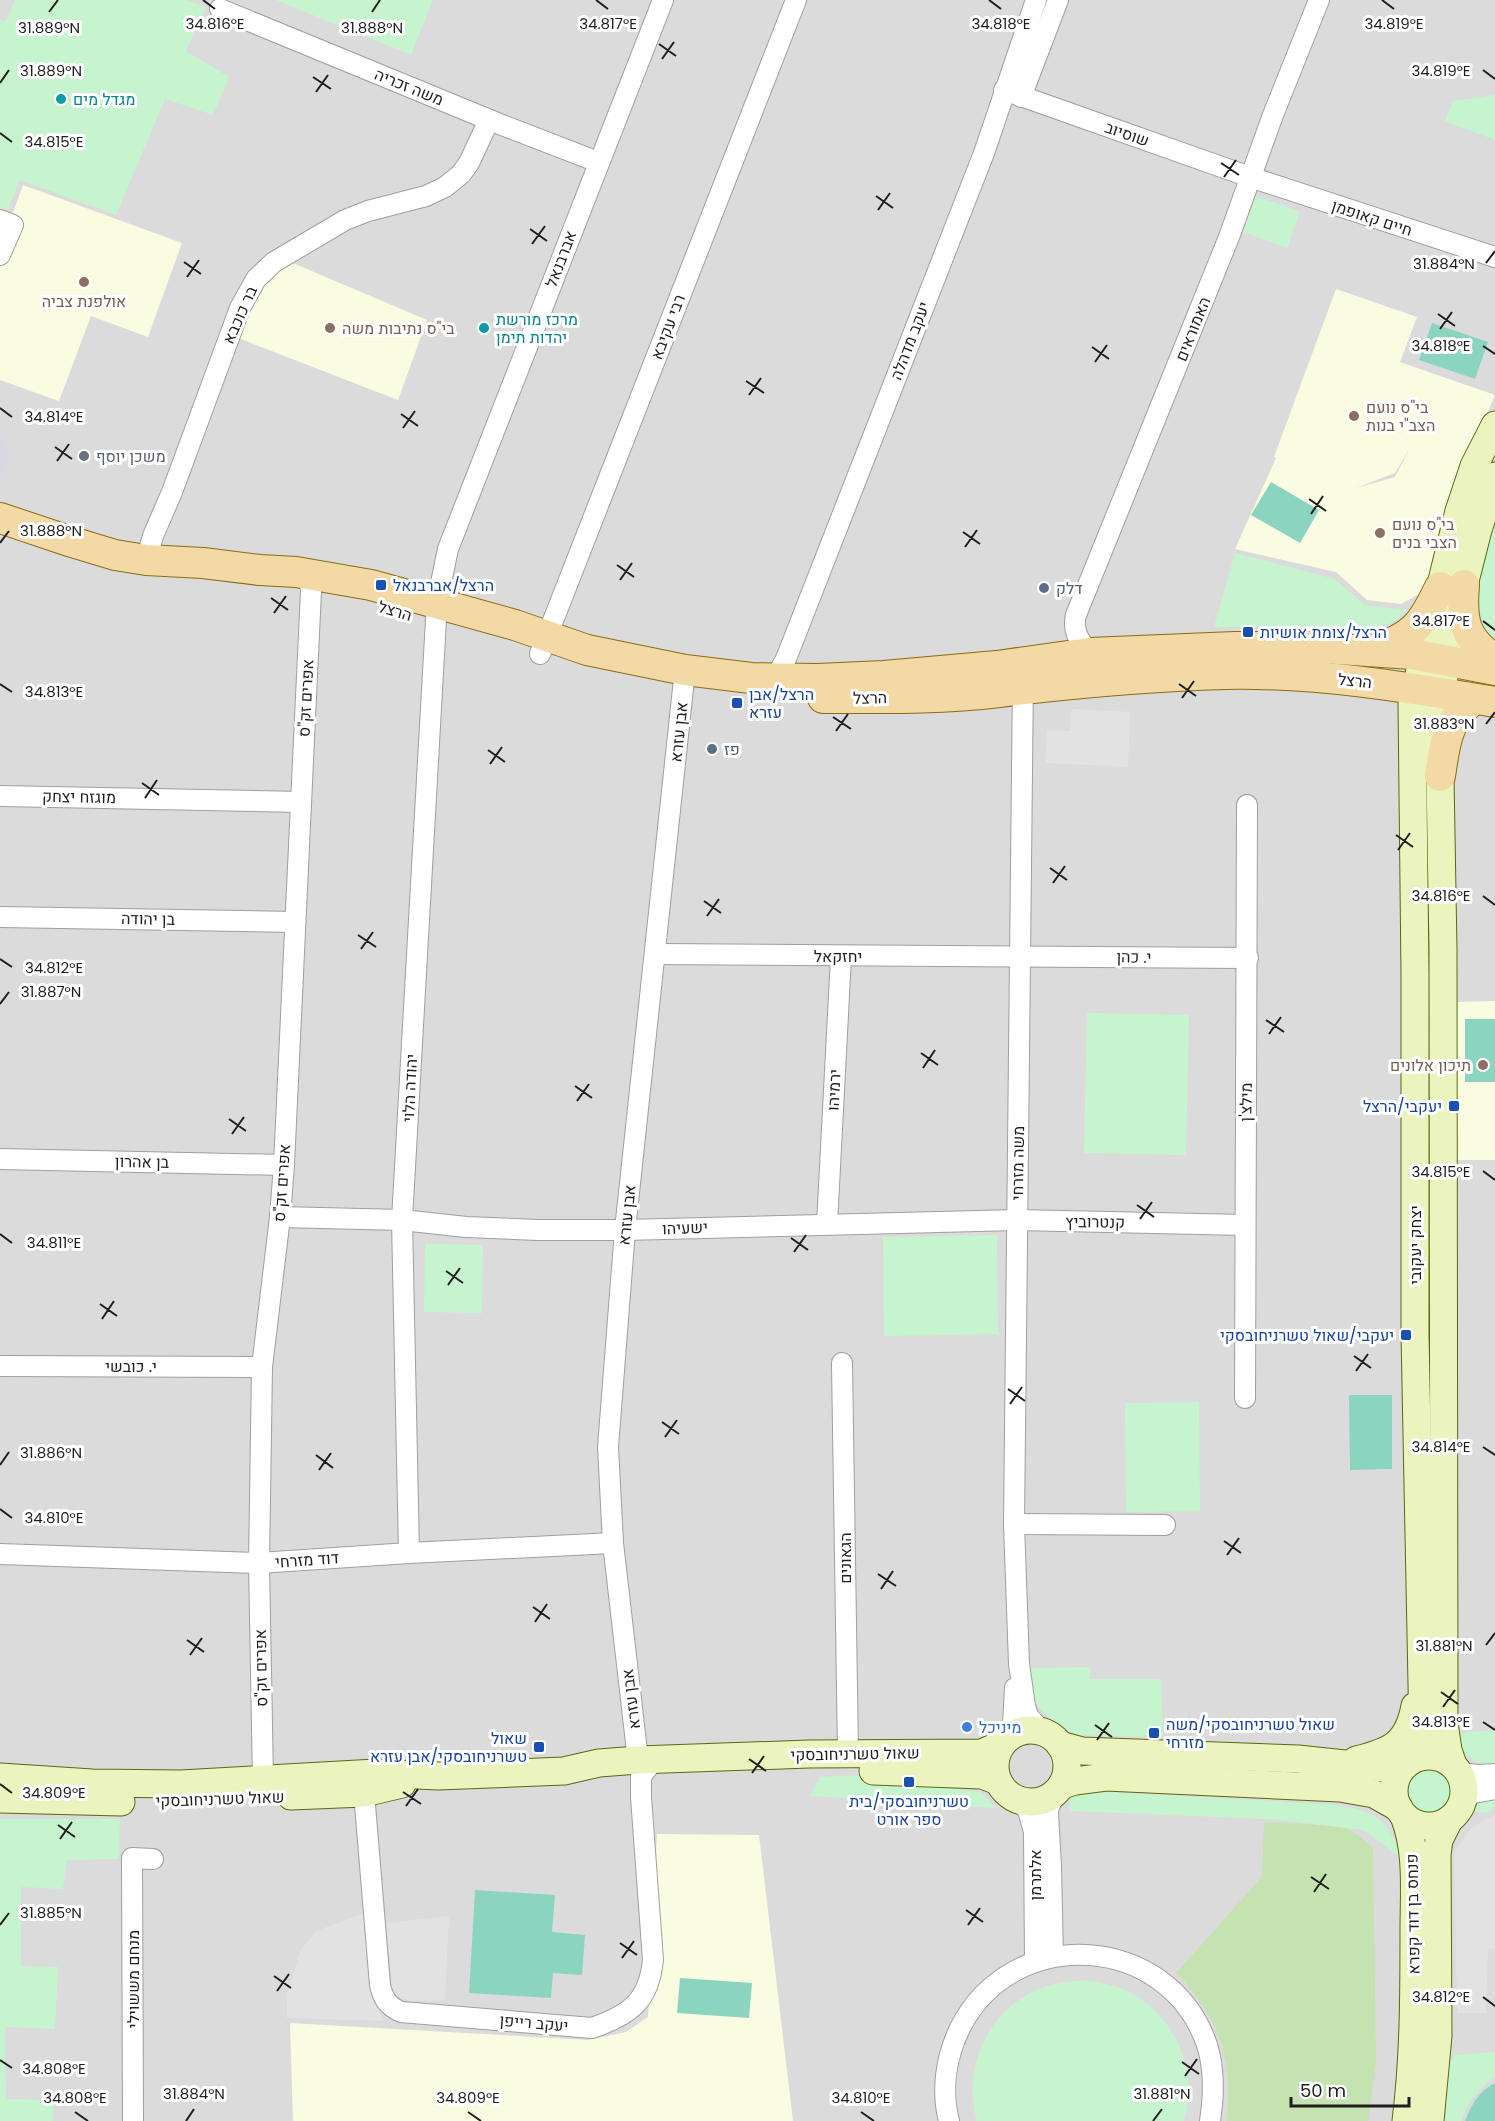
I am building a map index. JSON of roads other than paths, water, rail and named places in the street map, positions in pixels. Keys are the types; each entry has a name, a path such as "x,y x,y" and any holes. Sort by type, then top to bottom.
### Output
{"main road":[{"path":"1427,691 1452,586 1467,486 1495,425"},
{"path":"1369,651 1394,644 1415,630 1452,586 1495,476"},
{"name":"הרצל","path":"0,518 115,555 146,561 203,563 331,577 372,585 437,612"},
{"name":"הרצל","path":"260,570 310,585 437,612 544,645 585,668 684,679 1023,675 1127,679 1225,674 1309,676 1484,700"},
{"path":"1452,586 1462,602 1465,624 1472,639 1495,659"},
{"name":"הרצל","path":"684,679 766,698 952,695 1089,654 1267,646 1369,651 1435,658 1495,670"},
{"name":"יצחק יעקובי","path":"1408,1763 1421,1743 1423,1734 1420,1673 1415,1322 1412,703 1427,691 1436,713 1440,776 1443,950 1444,1723 1456,1789"},
{"path":"1440,776 1444,747 1451,723 1463,707 1484,700"},
{"path":"1344,1763 1387,1751 1402,1740 1412,1722 1420,1673"},
{"path":"1025,1731 1082,1751 1276,1758 1382,1768 1408,1763 1419,1757 1437,1756 1456,1789 1431,1826 1421,1825 1374,1794 1340,1788 1106,1777 1075,1781 1039,1801 1030,1802 1005,1788 994,1767 997,1752 1004,1742 1014,1734 1025,1731"},
{"path":"1052,1739 1068,1764 1066,1777 1060,1788"},
{"name":"שאול טשרניחובסקי","path":"0,1777 145,1784 376,1773 438,1776 564,1771 594,1776 644,1765 848,1754 982,1753 1004,1742"},
{"path":"1401,1812 1395,1800 1396,1781 1408,1763"},
{"name":"שאול טשרניחובסקי","path":"644,1765 982,1775 1005,1788"},
{"name":"שאול טשרניחובסקי","path":"0,1799 136,1802 224,1800 364,1792 438,1776"},
{"name":"פנחס בן דוד קפרא","path":"1430,2121 1438,2036 1437,1855 1439,1840 1456,1789"},
{"name":"פנחס בן דוד קפרא","path":"1401,1812 1409,1828 1414,1866 1414,2029 1406,2121"}],"street":[{"name":"אברבנאל","path":"437,612 448,549 663,0"},
{"name":"רבי עקיבא","path":"544,645 796,0"},
{"name":"האמוראים","path":"1089,654 1075,632 1076,615 1187,343 1319,0"},
{"path":"1032,1 1056,6"},
{"name":"יעקב מדהלה","path":"1012,94 1032,1"},
{"name":"יעקב מדהלה","path":"774,679 785,661 976,174 1012,94 1056,6"},
{"name":"משה זכריה","path":"220,9 489,120 598,162"},
{"name":"שוסיוב","path":"1012,94 1251,177"},
{"name":"בר כוכבא","path":"146,561 153,536 172,492 240,308 252,284 274,262 345,220 368,211 426,196 445,188 469,163 489,120"},
{"name":"חיים קאופמן","path":"1251,177 1495,257"},
{"path":"0,220 13,225 0,255"},
{"name":"אפרים זק\"ס","path":"263,1780 259,1563 262,1367 284,1166 310,585"},
{"name":"יהודה הלוי","path":"409,1553 402,1220 437,612"},
{"name":"משה מזרחי","path":"1023,675 1014,1524 1019,1664 1025,1706 1029,1716 1052,1739"},
{"name":"אבן עזרא","path":"644,1765 613,1543 608,1447 611,1385 625,1230 684,679"},
{"name":"מוגזח יצחק","path":"0,796 301,802"},
{"name":"מילצ'ן","path":"1245,1398 1247,805"},
{"name":"בן יהודה","path":"0,917 296,922"},
{"name":"יחזקאל","path":"656,954 841,957 1021,956"},
{"name":"י. כהן","path":"1021,956 1248,958"},
{"name":"ירמיהו","path":"827,1224 841,957"},
{"name":"בן אהרון","path":"0,1159 284,1166"},
{"name":"ישעיהו","path":"280,1217 402,1220 466,1227 538,1230 625,1230 1017,1220"},
{"name":"קנטרוביץ","path":"1017,1220 1245,1225"},
{"name":"הגאונים","path":"842,1363 848,1754"},
{"name":"י. כובשי","path":"0,1366 262,1367"},
{"path":"1014,1524 1165,1525"},
{"name":"דוד מזרחי","path":"0,1554 259,1563 613,1543"},
{"name":"משה מזרחי","path":"1004,1742 1012,1725 1019,1664"},
{"name":"יעקב רייפן","path":"364,1792 380,1985 387,2003 401,2012 591,2028 609,2022 632,2009 642,1999 652,1976 644,1765"},
{"path":"1456,1789 1478,1775 1495,1774"},
{"name":"אלתרמן","path":"1005,1788 1028,1810 1034,1832 1044,1959"},
{"name":"אלתרמן","path":"1044,1959 1052,1867 1048,1813 1060,1788"},
{"path":"1456,1789 1474,1793 1495,1789"},
{"name":"מנחם מששוילי","path":"133,2121 132,1858 153,1859"},
{"path":"949,2121 945,2087 947,2063 964,2019 978,2000 1004,1977 1044,1959 1084,1954 1115,1959 1147,1972 1162,1982 1196,2021 1207,2044 1213,2070 1214,2096 1210,2121"}],"place":[{"name":"מגדל מים","path":"61,99"},
{"name":"אולפנת צביה","path":"84,282"},
{"name":"בי\"ס נתיבות משה","path":"330,328"},
{"name":"מרכז מורשת יהדות תימן","path":"484,328"},
{"name":"בי\"ס נועם הצב\"י בנות","path":"1354,416"},
{"name":"משכן יוסף","path":"84,456"},
{"name":"בי\"ס נועם הצבי בנים","path":"1380,533"},
{"name":"הרצל/אברבנאל","path":"381,585"},
{"name":"דלק","path":"1044,588"},
{"name":"הרצל/צומת אושיות","path":"1248,632"},
{"name":"הרצל/אבן עזרא","path":"737,703"},
{"name":"פז","path":"712,749"},
{"name":"תיכון אלונים","path":"1483,1065"},
{"name":"יעקבי/הרצל","path":"1454,1106"},
{"name":"יעקבי/שאול טשרניחובסקי","path":"1406,1335"},
{"name":"מיניכל","path":"967,1727"},
{"name":"שאול טשרניחובסקי/משה מזרחי","path":"1154,1733"},
{"name":"שאול טשרניחובסקי/אבן עזרא","path":"539,1747"},
{"name":"טשרניחובסקי/בית ספר אורט","path":"909,1782"}]}
